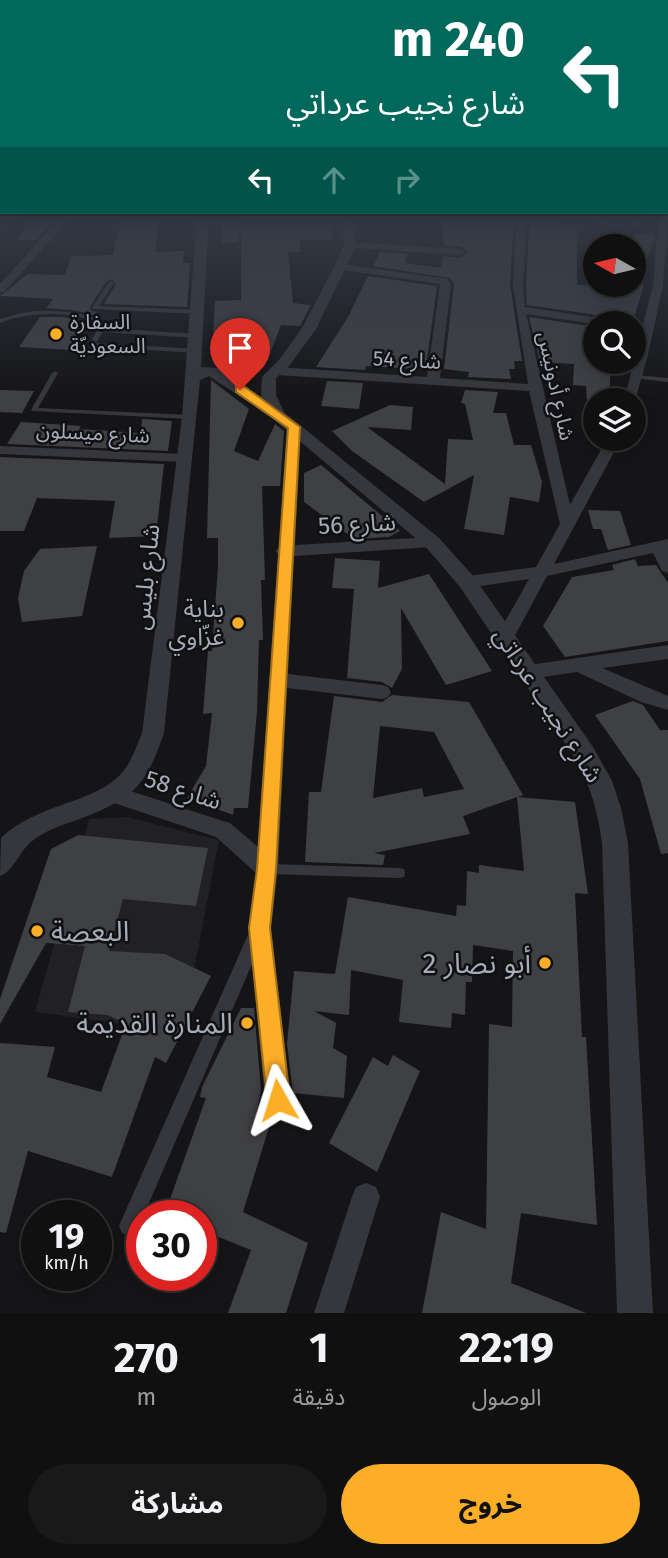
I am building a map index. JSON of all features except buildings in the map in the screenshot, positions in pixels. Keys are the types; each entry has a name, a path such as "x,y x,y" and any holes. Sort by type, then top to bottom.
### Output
{"street":[{"path":"0,290 13,275"},
{"name":"شارع بليس","path":"0,864 14,844 39,823 112,794 126,784 138,770 153,733 190,417 200,275"},
{"path":"196,344 245,382 257,382 273,373 309,329 336,275"},
{"path":"401,275 444,281 446,284 433,381"},
{"name":"شارع أدونيس","path":"519,275 520,310 535,388 567,523"},
{"path":"633,388 658,275"},
{"path":"520,310 583,319"},
{"name":"شارع نجيب عرداتي","path":"194,377 199,372 212,371 285,420 432,542 467,582 506,636 585,754 600,781 615,843 635,1313"},
{"path":"273,373 268,395 285,420 284,551 267,869 260,928 278,1100"},
{"name":"شارع 54","path":"273,373 535,388"},
{"name":"شارع ميسلون","path":"0,450 184,458"},
{"path":"506,636 607,451"},
{"name":"شارع 56","path":"284,551 432,542"},
{"path":"467,582 541,572 663,545 668,567"},
{"path":"529,672 668,652"},
{"path":"581,666 648,697 668,703"},
{"path":"279,680 382,692"},
{"name":"شارع 58","path":"112,794 223,830 267,869"},
{"path":"140,1200 260,928"},
{"path":"328,1313 366,1197"}],"lane":[{"path":"111,283 95,308 142,306 198,312"},
{"path":"0,321 23,313 89,316 103,324 92,345 196,344"},
{"path":"101,330 196,344"},
{"path":"55,373 34,410 190,417"},
{"path":"636,377 668,380"},
{"path":"267,869 400,873"}],"shaded area":[{"path":"127,817 219,840 182,1032 35,1012 89,819"}],"place":[{"name":"السفارة السعوديّة","path":"56,334"},
{"name":"بناية غزّاوي","path":"238,623"},
{"name":"البعصة","path":"37,931"},
{"name":"أبو نصار 2","path":"545,963"},
{"name":"المنارة القديمة","path":"247,1023"}],"route":[{"path":"240,390 294,427 284,551 267,869 260,928 278,1100"}]}
